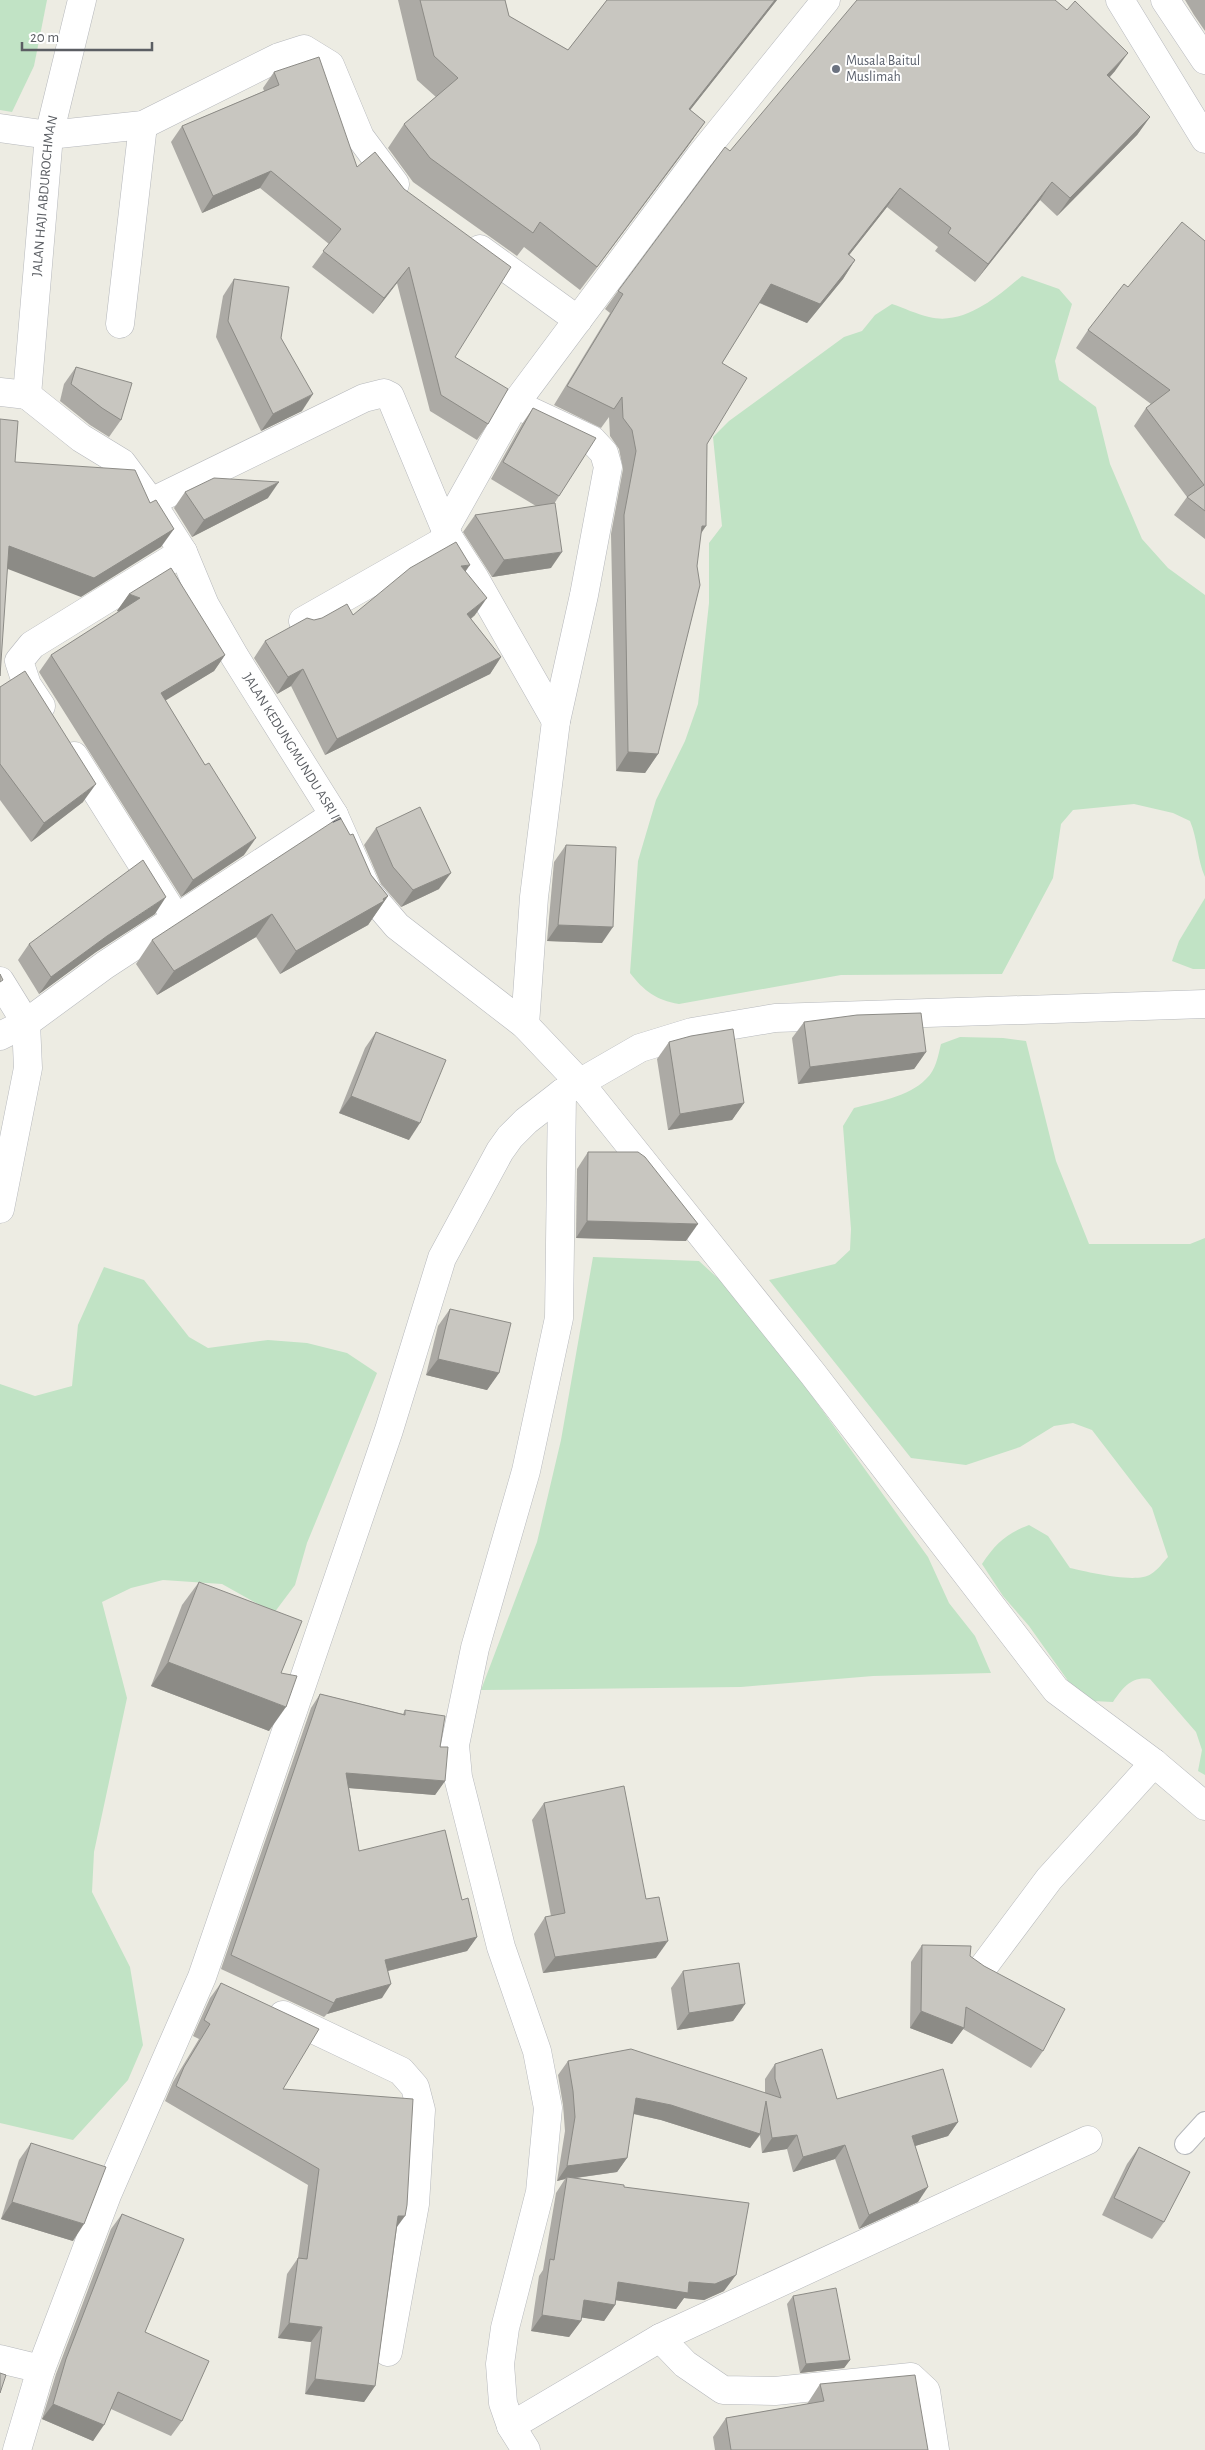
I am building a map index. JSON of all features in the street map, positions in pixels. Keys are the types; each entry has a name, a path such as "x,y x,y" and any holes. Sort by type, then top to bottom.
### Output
{"street":[{"name":"JALAN HAJI ABDUROCHMAN","path":"27,396 49,136 82,0"},
{"path":"304,621 447,534 515,404 700,156 826,0"},
{"path":"1120,0 1205,139"},
{"path":"1165,0 1205,60"},
{"path":"0,128 49,136 143,125 279,57 304,50 330,65 360,136 402,193 410,199"},
{"path":"120,324 143,125"},
{"path":"458,234 578,320"},
{"path":"0,392 27,396"},
{"path":"151,502 364,398 384,393 394,402 447,534 474,577 556,721"},
{"name":"JALAN KEDUNGMUNDU ASRI II","path":"27,396 81,438 122,463 151,502 183,552 206,605 235,657 334,815 368,892 397,926 525,1025 571,1088 813,1374 1056,1690 1154,1763 1205,1806"},
{"path":"515,404 592,440 604,453 608,467 584,595 556,721 534,897 525,1025"},
{"path":"176,918 27,685 19,661 32,645 183,552"},
{"path":"0,1036 26,1023 105,965 334,815"},
{"path":"0,981 26,1023 28,1068 0,1210"},
{"path":"17,2450 41,2369 107,2196 211,1981 442,1258 500,1151 510,1137 571,1088 640,1048 692,1032 775,1018 1205,1004"},
{"path":"526,2450 511,2426 503,2403 500,2364 505,2328 540,2192 548,2108 537,2051 501,1947 458,1777 455,1745 476,1648 526,1470 559,1318 571,1088"},
{"path":"981,1970 1048,1879 1154,1763"},
{"path":"256,2002 401,2071 415,2087 421,2110 415,2204 388,2352"},
{"path":"511,2426 660,2338 1088,2140"},
{"path":"660,2338 685,2364 723,2390 775,2391 910,2377 926,2391 935,2450"},
{"path":"0,2360 41,2369"}],"lane":[{"path":"1185,2144 1205,2122"}],"green space":[{"path":"0,0 47,0 34,66 12,112 0,110"},
{"path":"1022,276 1059,289 1072,304 1055,361 1059,380 1096,407 1110,464 1142,539 1168,568 1205,595 1205,877 1190,821 1173,813 1134,804 1073,810 1061,824 1053,878 1002,974 841,975 679,1004 651,994 630,973 638,861 656,800 685,741 698,704 709,603 709,543 722,526 713,437 729,421 844,337 862,331 875,315 892,304 929,317 942,319 955,317 967,314 991,301"},
{"path":"1205,898 1205,969 1193,969 1172,961 1179,941"},
{"path":"960,1037 1003,1038 1026,1041 1056,1161 1089,1244 1190,1244 1205,1238 1205,1775 1198,1771 1202,1750 1196,1732 1150,1679 1138,1679 1128,1684 1113,1702 1093,1701 1076,1692 1029,1626 1003,1596 982,1564 1002,1540 1029,1525 1048,1536 1070,1568 1124,1578 1144,1577 1151,1574 1168,1557 1152,1508 1092,1430 1073,1423 1054,1426 1020,1447 966,1465 911,1458 769,1280 835,1264 850,1250 851,1229 843,1126 854,1108 902,1095 919,1085 932,1071 941,1044"},
{"path":"593,1257 699,1261 746,1304 928,1557 949,1603 975,1636 991,1673 873,1676 741,1687 481,1690 537,1542 561,1440"},
{"path":"104,1267 144,1280 189,1337 208,1348 268,1340 307,1343 347,1353 377,1373 307,1543 295,1585 274,1613 222,1584 163,1580 131,1588 102,1602 127,1698 94,1852 92,1892 130,1967 143,2045 128,2080 73,2140 0,2123 0,1384 35,1396 72,1386 78,1325"}],"building":[{"path":"420,0 505,0 509,16 568,50 607,0 775,0 689,109 705,122 597,267 540,222 533,233 430,158 404,124 458,78 434,56"},
{"path":"857,0 1055,0 1067,10 1075,1 1128,53 1107,75 1150,117 1070,198 1052,182 988,264 948,233 951,228 900,188 848,254 855,260 820,304 771,284 722,363 747,378 707,444 706,526 702,526 697,566 700,585 658,754 628,752 624,515 636,451 632,430 623,418 622,397 614,409 567,386 623,294 618,291 725,147 730,151"},
{"path":"319,57 357,167 375,152 404,189 511,267 455,357 508,389 488,424 441,395 409,267 384,298 323,251 341,229 271,171 213,196 182,126 279,85 274,72"},
{"path":"1182,222 1205,241 1205,511 1187,497 1204,485 1146,408 1170,390 1088,330 1124,284 1128,287"},
{"path":"234,279 289,287 281,338 313,394 273,414 228,321"},
{"path":"76,367 132,383 121,420 71,384"},
{"path":"533,408 596,438 559,496 503,462"},
{"path":"0,419 18,421 15,462 135,470 150,503 156,500 174,529 94,578 9,546 0,676"},
{"path":"214,478 279,482 204,520 185,492"},
{"path":"555,503 562,552 504,560 475,515"},
{"path":"456,542 470,565 461,566 487,598 467,614 501,657 337,739 303,669 288,677 265,641 307,618 314,620 322,618 347,604 353,615 410,568"},
{"path":"171,568 225,655 161,693 205,765 209,763 256,838 193,880 51,655 140,598 129,594"},
{"path":"25,671 96,784 44,823 0,764 0,687"},
{"path":"420,807 451,873 413,890 393,867 376,828"},
{"path":"340,817 350,835 353,834 371,875 388,896 383,899 384,901 296,951 272,914 174,971 152,940"},
{"path":"566,845 616,847 613,927 558,925"},
{"path":"143,860 166,897 107,936 51,977 29,944"},
{"path":"921,1013 926,1052 810,1067 804,1022 857,1015"},
{"path":"733,1029 744,1103 680,1114 669,1042 691,1036"},
{"path":"376,1032 446,1060 420,1123 351,1096"},
{"path":"588,1152 638,1152 645,1157 698,1224 587,1221"},
{"path":"450,1309 511,1323 499,1373 438,1359"},
{"path":"199,1582 302,1621 281,1673 297,1676 286,1707 168,1662"},
{"path":"320,1694 405,1715 405,1710 445,1716 440,1747 448,1747 445,1781 346,1773 359,1851 445,1830 462,1900 468,1898 477,1937 385,1960 391,1984 336,1999 334,2003 231,1955"},
{"path":"624,1786 646,1899 659,1897 668,1941 555,1957 545,1917 565,1913 544,1803"},
{"path":"922,1945 971,1946 970,1956 984,1966 1065,2009 1043,2051 966,2007 964,2028 921,2011"},
{"path":"739,1963 745,2004 689,2013 683,1971"},
{"path":"221,1983 319,2029 283,2089 413,2099 407,2205 405,2216 398,2216 375,2386 315,2379 322,2327 289,2323 298,2258 307,2259 319,2169 176,2086 184,2067 210,2024 204,2020"},
{"path":"631,2049 781,2098 775,2079 775,2064 822,2049 837,2099 943,2069 958,2122 912,2136 928,2187 869,2215 845,2145 803,2157 797,2135 772,2138 766,2101 760,2134 671,2105 636,2098 627,2158 567,2166 575,2117 568,2061"},
{"path":"31,2143 106,2167 84,2224 12,2202"},
{"path":"1139,2147 1190,2172 1164,2222 1114,2198"},
{"path":"567,2177 624,2185 624,2187 749,2203 736,2275 715,2284 689,2282 688,2293 618,2282 615,2305 584,2300 581,2321 542,2315 550,2259 554,2260"},
{"path":"122,2214 184,2239 145,2332 209,2361 182,2421 118,2392 104,2425 53,2404 66,2359"},
{"path":"836,2288 850,2360 806,2364 793,2296"},
{"path":"0,2373 6,2375 0,2393"},
{"path":"915,2375 928,2450 731,2450 726,2418 824,2401 820,2384"}],"place":[{"name":"Musala Baitul Muslimah","path":"836,69"}]}
